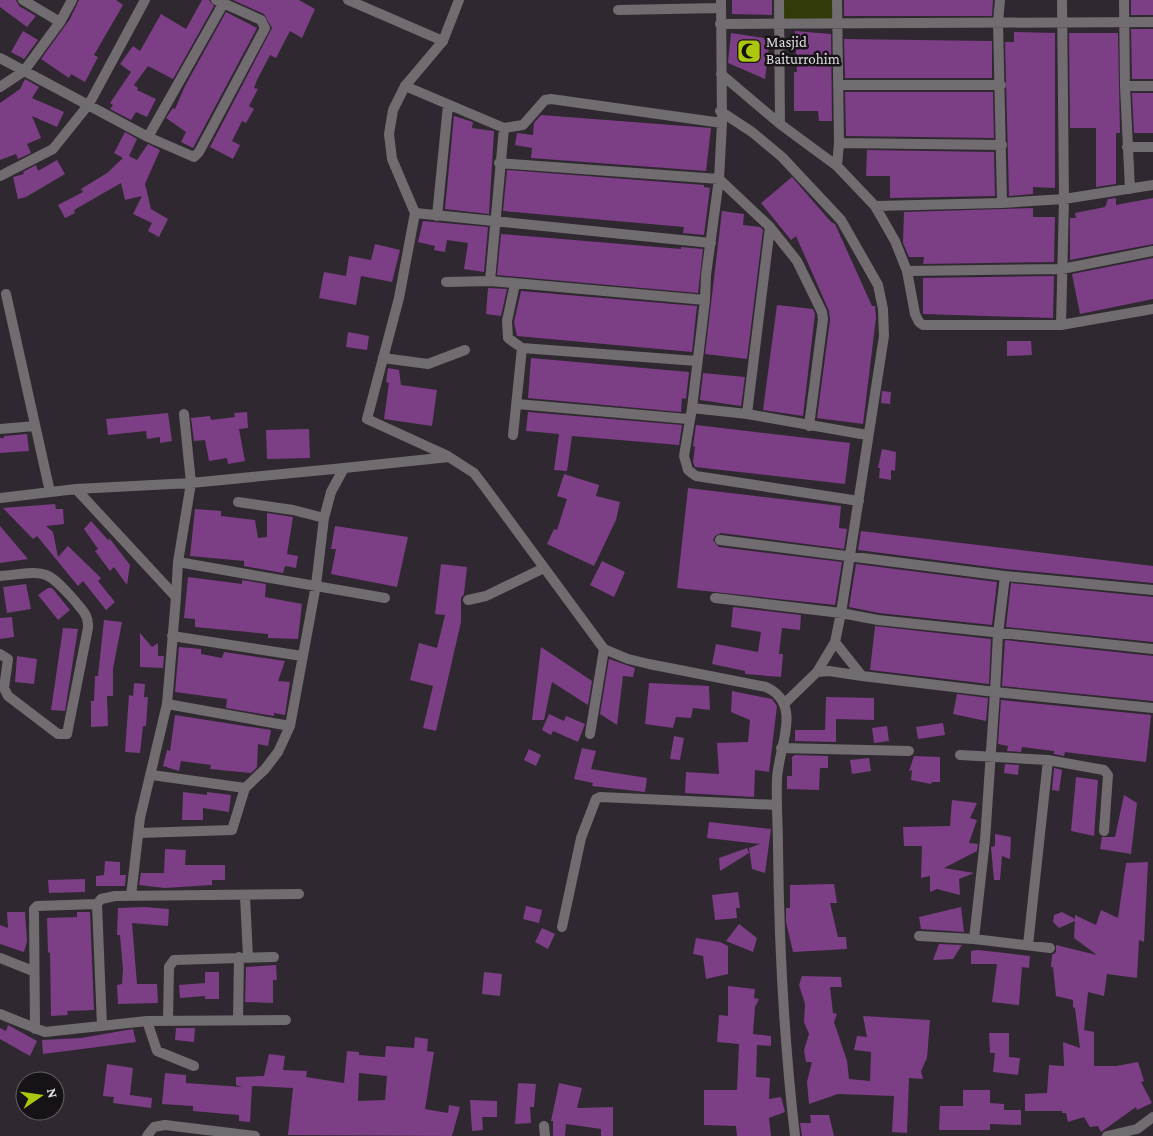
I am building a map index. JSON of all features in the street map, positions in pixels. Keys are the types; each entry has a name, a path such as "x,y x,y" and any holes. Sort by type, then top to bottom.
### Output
{"street":[{"path":"23,0 60,22"},
{"path":"0,87 24,71 60,22 72,0"},
{"path":"0,176 50,152 89,104 145,0"},
{"path":"348,0 443,41"},
{"path":"459,0 443,41 405,86 393,110 390,146 397,174 416,213 399,298 368,419 449,457 474,473 604,648 649,664 766,687 779,694 785,703 787,717 777,779 779,930 785,1049 795,1136"},
{"path":"779,0 780,124"},
{"path":"837,0 839,86 837,166"},
{"path":"1000,0 998,22 1001,85 1002,203"},
{"path":"1061,325 1064,199 1062,0"},
{"path":"1124,0 1125,86 1130,189"},
{"path":"0,58 148,137 192,157 199,152 265,28 261,20 220,2 148,137"},
{"path":"618,10 721,4 720,111 722,123 719,179 706,275 705,300 692,408 688,419 684,456 688,470 696,476 859,501"},
{"path":"720,24 1153,22"},
{"path":"721,76 780,124 837,166 876,206 895,241 907,271 915,314 923,325 1061,325 1153,309"},
{"path":"839,86 1001,85"},
{"path":"405,86 504,128 523,125 545,100 551,99 722,123"},
{"path":"1125,86 1153,86"},
{"path":"438,216 448,105"},
{"path":"720,111 752,132 782,157 840,220 878,285 883,309 884,336 835,642 817,672 785,703"},
{"path":"490,281 499,163 504,128"},
{"path":"839,142 1002,146"},
{"path":"1128,147 1153,146"},
{"path":"499,163 719,179 770,227 797,261 822,312 823,319 809,426"},
{"path":"876,206 1002,203 1064,199 1153,185"},
{"path":"416,213 711,243"},
{"path":"747,414 770,227"},
{"path":"907,271 1062,269 1153,251"},
{"path":"446,282 490,281 705,300"},
{"path":"515,284 507,321 508,338 522,348 697,360"},
{"path":"6,294 50,492"},
{"path":"513,435 522,348"},
{"path":"383,358 428,364 465,350"},
{"path":"517,404 688,419"},
{"path":"692,408 747,414 867,435"},
{"path":"131,896 140,818 152,775 167,704 178,562 190,483 184,414"},
{"path":"0,429 36,426"},
{"path":"0,498 76,489 190,483 449,457"},
{"path":"139,833 232,830 245,788 265,769 278,752 290,726 316,585 324,518 331,492 344,468"},
{"path":"76,489 176,597"},
{"path":"238,502 294,510 324,518"},
{"path":"720,540 848,558 1005,576 1153,590"},
{"path":"178,562 385,598"},
{"path":"468,600 486,596 544,568"},
{"path":"0,576 46,574 59,582 86,614 88,628 67,734 58,734 8,696 4,688 8,659 0,654"},
{"path":"974,939 991,756 998,634 1005,576"},
{"path":"715,598 878,620 1153,650"},
{"path":"172,636 302,656"},
{"path":"835,642 862,676"},
{"path":"590,734 604,648"},
{"path":"817,672 829,671 995,692 1153,708"},
{"path":"167,704 290,726"},
{"path":"781,748 909,751"},
{"path":"960,754 1048,760 1095,767 1106,772 1104,832"},
{"path":"1028,945 1048,760"},
{"path":"152,775 245,788"},
{"path":"562,927 581,838 593,806 600,797 777,805"},
{"path":"35,1029 33,971 34,909 37,906 98,904 106,897 299,894"},
{"path":"238,1020 245,896"},
{"path":"98,904 102,1026"},
{"path":"919,936 974,939 1050,948"},
{"path":"0,958 33,971"},
{"path":"168,1021 169,967 177,959 274,958"},
{"path":"0,1014 45,1032 147,1021 286,1020"},
{"path":"147,1021 157,1051 194,1066"},
{"path":"1107,1136 1137,1129 1153,1117"},
{"path":"146,1136 154,1127 165,1124 254,1136"}],"green space":[{"path":"780,0 838,0 838,28 780,28"}],"building":[{"path":"0,0 16,0 19,6 36,16 27,27 0,7"},
{"path":"79,0 116,0 123,5 94,55 98,57 85,82 71,74 69,78 41,59 70,19"},
{"path":"202,0 209,0 214,6 173,79 148,66 134,85 138,88 137,90 156,99 147,117 136,112 131,120 110,109 113,105 110,103 131,72 120,64 133,46 140,51 161,14 186,29"},
{"path":"233,0 299,0 315,9 302,38 290,31 276,58 270,55 254,88 258,89 249,106 254,109 246,123 242,121 232,141 240,145 233,159 210,147 272,28 264,14"},
{"path":"732,0 772,0 772,15 732,14"},
{"path":"844,0 993,0 992,16 844,16"},
{"path":"1131,0 1153,0 1153,15 1131,15"},
{"path":"226,12 257,28 193,148 181,142 186,132 166,118 173,108 175,109 185,86"},
{"path":"1131,29 1153,29 1153,79 1132,79"},
{"path":"23,31 38,40 24,59 11,52"},
{"path":"795,31 831,34 832,121 819,121 818,111 794,111 794,72 797,72"},
{"path":"1014,32 1055,33 1055,188 1033,187 1033,194 1009,196 1005,42 1014,42"},
{"name":"Masjid Baiturrohim","path":"731,33 770,39 765,79 728,63"},
{"path":"1069,33 1118,33 1120,133 1116,133 1116,184 1096,187 1096,128 1070,128"},
{"path":"844,39 992,41 992,78 845,78"},
{"path":"25,79 39,87 32,98 64,112 57,127 32,116 41,138 27,144 31,153 18,159 16,154 0,160 0,103 20,89"},
{"path":"845,92 993,92 994,138 846,136"},
{"path":"1132,93 1153,93 1153,133 1134,133"},
{"path":"541,115 711,128 706,171 531,158 532,148 515,145 517,133 533,135 534,123"},
{"path":"454,116 473,122 472,128 494,131 489,214 445,209"},
{"path":"125,132 137,139 129,156 137,160 148,144 160,150 145,184 151,209 168,219 159,237 148,231 152,223 133,214 142,196 125,200 121,183 74,210 75,213 65,218 58,205 83,192 81,189 107,173 123,158 114,153"},
{"path":"867,150 994,152 995,196 890,198 890,176 866,176"},
{"path":"57,160 65,174 26,197 18,199 13,177 24,174 23,172 36,165 38,171"},
{"path":"507,170 704,185 704,187 710,188 704,235 683,233 684,227 503,211"},
{"path":"792,177 831,222 835,224 872,306 875,306 876,318 863,424 817,418 830,320 829,311 796,236 791,240 761,203"},
{"path":"1116,198 1116,205 1153,198 1153,244 1070,260 1070,218 1076,218 1075,213 1105,207 1108,199"},
{"path":"1033,208 1033,217 1055,217 1054,262 923,264 924,257 909,257 903,243 904,212"},
{"path":"722,211 744,214 743,225 760,227 763,230 747,359 705,354"},
{"path":"423,221 488,227 484,272 464,269 468,243 447,240 445,252 434,250 435,246 418,242"},
{"path":"501,234 681,249 681,247 703,249 698,293 497,275"},
{"path":"375,244 400,250 392,282 361,276 356,305 319,298 324,272 346,276 349,256 371,260"},
{"path":"1153,258 1153,299 1080,314 1072,274"},
{"path":"1054,276 1053,318 923,314 923,278"},
{"path":"488,288 507,289 501,316 486,314"},
{"path":"521,291 697,306 692,352 517,336 514,322"},
{"path":"777,305 813,309 815,314 803,416 763,410"},
{"path":"348,332 369,336 367,350 346,347"},
{"path":"1007,341 1031,341 1032,355 1007,356"},
{"path":"531,358 689,372 686,399 682,398 681,412 528,398"},
{"path":"388,368 399,370 401,385 437,390 432,426 384,419 389,383 386,382"},
{"path":"703,373 745,377 741,406 700,400"},
{"path":"882,391 891,392 890,404 881,403"},
{"path":"247,412 248,428 239,429 245,461 228,464 227,458 209,461 205,440 194,441 191,418 210,416 211,420 235,417 234,413"},
{"path":"528,412 682,425 679,445 572,436 567,471 554,470 559,434 526,431"},
{"path":"168,413 172,441 160,443 160,437 147,439 146,431 108,435 106,419"},
{"path":"696,425 850,443 845,484 695,467 693,462 695,447 693,446"},
{"path":"309,429 310,458 267,459 266,430"},
{"path":"27,434 29,451 0,453 0,438"},
{"path":"882,449 896,452 895,471 891,470 891,480 879,478 880,468 878,468"},
{"path":"564,474 599,485 596,496 620,502 616,520 594,566 547,544 554,529 557,530 567,499 557,496"},
{"path":"688,488 841,506 839,528 847,529 844,549 721,533 715,536 713,540 719,547 842,562 835,605 677,588"},
{"path":"55,504 56,509 63,509 64,524 46,526 53,532 58,557 68,546 101,578 98,581 115,602 106,610 83,581 78,586 37,536 33,539 3,508"},
{"path":"195,509 221,511 221,516 255,520 258,538 267,537 267,513 293,517 287,554 298,556 296,568 285,566 283,573 244,566 244,561 190,556"},
{"path":"91,521 108,540 110,539 130,565 127,585 114,567 110,571 95,551 98,549 84,529"},
{"path":"0,526 28,559 0,563"},
{"path":"335,526 408,537 397,587 331,574 336,549 331,549"},
{"path":"861,531 1153,566 1153,583 1006,569 858,550"},
{"path":"602,561 625,572 614,597 590,585"},
{"path":"441,564 467,567 464,594 461,598 461,622 436,731 423,728 433,686 410,680 419,643 437,648 445,615 435,614"},
{"path":"856,564 997,582 992,625 879,613 849,607"},
{"path":"188,577 242,584 242,580 266,584 265,597 302,604 298,639 268,638 268,634 195,627 195,619 184,618"},
{"path":"1011,583 1153,597 1153,642 1006,627"},
{"path":"26,584 31,609 7,613 3,587"},
{"path":"48,588 52,588 70,610 58,620 38,595"},
{"path":"733,607 801,615 800,630 782,628 779,654 783,654 781,677 745,674 745,671 712,664 716,644 758,652 761,632 731,627"},
{"path":"12,617 14,637 0,639 0,618"},
{"path":"104,620 122,622 113,669 113,696 107,696 108,726 91,727 91,701 94,701 95,676 98,676"},
{"path":"875,626 991,639 989,684 870,670"},
{"path":"63,628 78,629 65,711 51,710"},
{"path":"140,633 152,647 158,643 158,656 164,656 163,668 140,667"},
{"path":"1005,640 1153,656 1153,701 1002,686"},
{"path":"179,647 201,649 201,654 222,658 224,652 285,661 278,681 290,682 285,715 274,713 274,716 226,708 227,699 175,692"},
{"path":"541,647 592,681 588,705 552,682 544,720 532,720"},
{"path":"17,656 37,659 34,684 15,682"},
{"path":"609,659 635,668 633,677 623,676 617,725 600,714"},
{"path":"134,683 145,684 144,697 148,697 146,726 143,726 140,753 125,752 129,695 133,696"},
{"path":"649,683 709,686 710,710 693,708 691,718 676,717 673,728 645,724"},
{"path":"732,691 772,699 777,706 769,772 755,770 754,797 685,793 686,772 719,774 717,743 748,742 750,720 731,712"},
{"path":"957,694 988,698 986,721 953,714"},
{"path":"826,697 874,698 874,720 836,719 836,742 795,741 795,730 825,730"},
{"path":"1001,700 1151,715 1146,762 1065,752 1064,756 1054,754 1054,751 1022,747 1021,752 1007,751 1008,746 998,744"},
{"path":"549,714 564,721 566,716 585,724 578,742 553,731 551,735 542,730"},
{"path":"175,715 271,730 268,746 258,744 257,767 251,773 210,769 211,765 181,761 179,771 163,766 167,750 170,751"},
{"path":"943,723 945,735 918,739 916,727"},
{"path":"887,726 889,741 874,743 872,728"},
{"path":"674,736 684,738 680,760 670,759"},
{"path":"582,748 596,751 591,769 647,778 645,792 592,786 593,783 574,779"},
{"path":"529,749 541,755 536,766 524,760"},
{"path":"795,755 828,756 828,768 820,768 819,790 787,789 787,776 792,776 792,757"},
{"path":"914,756 940,757 940,782 932,782 931,784 911,780 912,770 909,771"},
{"path":"869,758 871,771 852,774 850,760"},
{"path":"1005,764 1019,765 1018,775 1004,773"},
{"path":"1054,768 1062,770 1059,791 1052,790"},
{"path":"1076,777 1098,780 1094,836 1071,831"},
{"path":"183,792 231,795 229,812 203,808 203,820 182,820"},
{"path":"1124,795 1137,803 1131,854 1100,849 1102,837 1115,837"},
{"path":"952,800 977,803 970,818 977,820 969,843 978,844 977,851 944,868 974,873 959,879 960,895 937,889 930,892 930,876 921,878 922,846 904,846 903,827 950,826"},
{"path":"709,822 771,829 765,873 752,869 749,848 760,844 707,838"},
{"path":"995,834 1011,837 1010,859 1002,856 1000,880 994,880 991,847 995,846"},
{"path":"747,848 749,853 720,871 719,858"},
{"path":"165,849 186,850 185,865 225,865 225,880 212,880 212,885 165,888 139,885 141,873 164,873"},
{"path":"105,861 120,862 120,875 126,875 125,886 96,886 96,876 104,875"},
{"path":"1148,862 1144,942 1139,940 1137,978 1107,974 1104,996 1088,992 1084,1030 1094,1032 1094,1066 1116,1066 1138,1062 1144,1081 1141,1082 1152,1103 1137,1110 1136,1107 1101,1132 1098,1126 1090,1127 1084,1117 1068,1122 1066,1113 1062,1113 1062,1111 1025,1111 1025,1094 1047,1093 1049,1065 1064,1066 1063,1042 1080,1048 1073,1000 1056,996 1053,967 1051,967 1052,955 1056,952 1056,945 1097,955 1074,938 1075,921 1059,928 1053,922 1054,915 1062,912 1075,919 1075,915 1096,925 1101,910 1118,918 1126,863"},
{"path":"85,879 85,892 49,893 48,880"},
{"path":"834,884 837,903 830,903 838,937 846,937 847,949 793,952 786,922 786,908 790,908 790,885"},
{"path":"738,892 740,908 736,908 737,918 715,920 712,895"},
{"path":"526,906 542,910 539,923 523,919"},
{"path":"145,907 169,909 168,926 132,923 137,984 157,984 158,1003 118,1004 117,985 122,984 123,970 120,935 117,935 118,908"},
{"path":"961,907 964,932 921,929 919,917"},
{"path":"7,912 25,912 27,941 24,952 0,944 0,925 8,928"},
{"path":"77,912 90,912 94,1010 67,1011 68,1015 51,1016 50,952 48,953 47,918 77,917"},
{"path":"739,924 757,938 753,952 726,941"},
{"path":"542,928 555,934 548,949 535,942"},
{"path":"696,938 720,942 728,946 728,974 706,979 703,956 693,954"},
{"path":"939,944 962,945 953,959 933,960"},
{"path":"978,950 1030,956 1029,968 1022,967 1019,1005 992,1002 997,964 971,964 971,951"},
{"path":"276,965 277,980 273,980 273,1003 245,1002 246,967"},
{"path":"205,972 219,972 219,999 205,999 205,996 180,998 179,985 205,983"},
{"path":"484,972 502,974 500,996 482,994"},
{"path":"802,976 841,977 842,987 830,987 833,1013 837,1014 834,1022 847,1061 849,1079 870,1081 871,1052 854,1050 857,1036 867,1037 863,1016 930,1020 927,1058 921,1071 923,1079 909,1078 907,1133 892,1132 894,1096 838,1094 809,1104 807,1082 812,1062 806,1062 804,1050 809,1034 804,1022 805,1004 799,985"},
{"path":"728,986 755,989 754,998 759,999 755,1007 753,1034 771,1036 771,1046 757,1045 756,1077 770,1078 769,1099 781,1097 785,1112 769,1118 771,1136 737,1136 736,1126 704,1125 704,1090 737,1090 739,1044 717,1042 719,1015 728,1016"},
{"path":"8,1025 37,1041 30,1056 0,1039 0,1028 6,1031"},
{"path":"176,1028 195,1028 194,1042 175,1040"},
{"path":"133,1029 136,1042 43,1054 42,1040 81,1038"},
{"path":"989,1033 1009,1033 1009,1057 1020,1058 1018,1075 993,1072 995,1053 990,1053"},
{"path":"415,1037 428,1039 427,1051 434,1052 425,1109 448,1113 449,1105 460,1107 452,1136 288,1135 293,1088 252,1086 250,1122 239,1121 239,1115 193,1111 193,1106 162,1104 165,1073 186,1075 186,1083 242,1087 236,1085 236,1077 264,1076 269,1054 285,1056 283,1070 307,1071 306,1077 344,1083 347,1051 359,1052 359,1055 385,1057 386,1046 414,1048","holes":["359,1073 387,1076 385,1100 358,1101"]},
{"path":"107,1064 133,1068 130,1095 152,1098 151,1108 113,1103 114,1097 103,1096"},
{"path":"518,1083 536,1084 534,1107 530,1107 531,1123 515,1124"},
{"path":"559,1083 582,1088 577,1108 613,1107 613,1136 601,1136 601,1129 566,1124 565,1136 553,1136 553,1121 551,1121"},
{"path":"963,1090 990,1090 990,1103 1004,1104 1004,1110 1021,1110 1021,1125 990,1124 990,1130 939,1130 940,1106 963,1106"},
{"path":"470,1100 497,1101 497,1117 482,1117 483,1130 472,1131"},
{"path":"810,1115 829,1115 834,1136 802,1136 800,1123 811,1123"}],"place":[{"name":"Masjid Baiturrohim","path":"749,51"}]}
